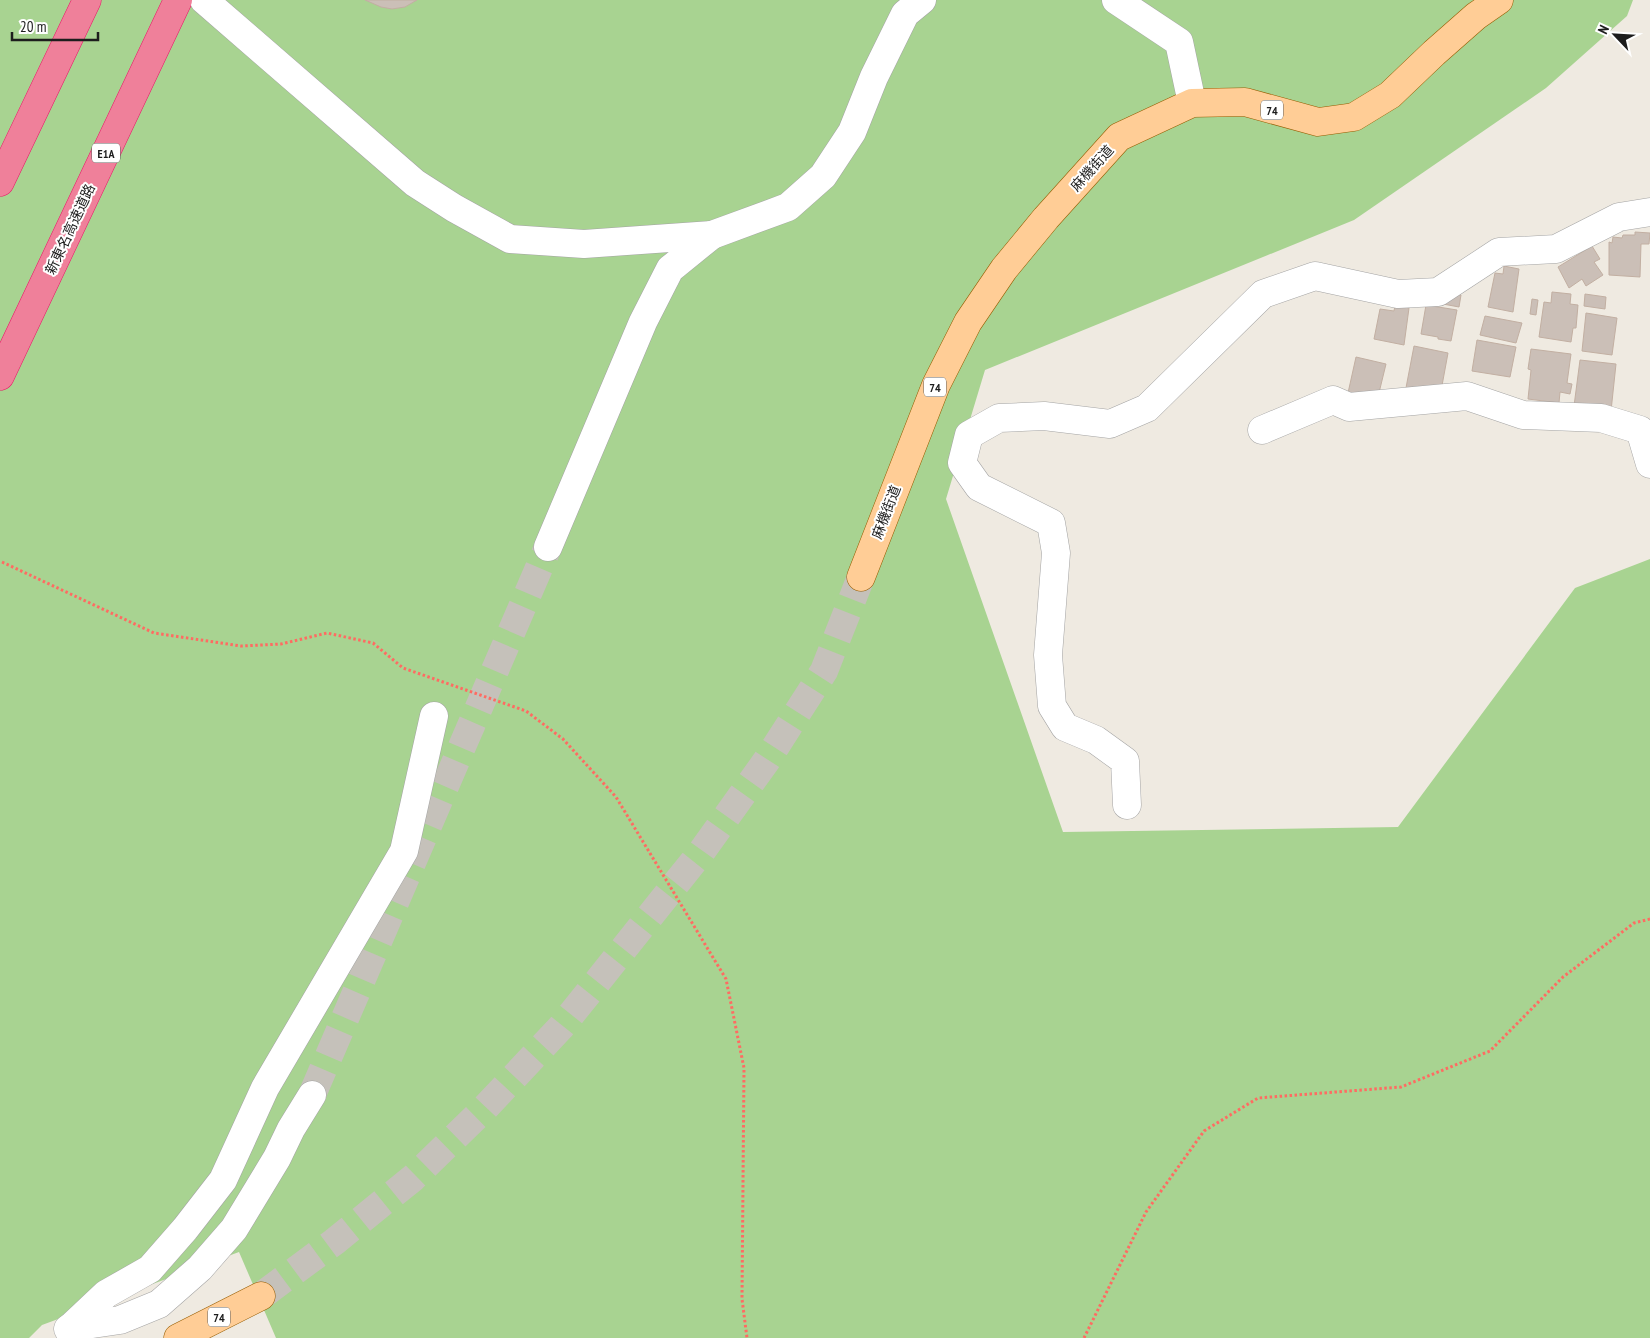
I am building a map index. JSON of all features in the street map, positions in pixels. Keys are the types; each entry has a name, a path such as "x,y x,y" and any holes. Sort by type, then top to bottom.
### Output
{"highway":[{"path":"0,182 87,0"},
{"name":"新東名高速道路","path":"0,376 178,0"}],"main road":[{"name":"麻機街道","path":"861,576 936,385 968,322 1004,269 1046,218 1120,137 1192,103 1245,102 1318,122 1354,117 1390,95 1476,16 1499,0"},
{"name":"74","path":"178,1338 261,1296"}],"street":[{"path":"204,0 415,182 454,208 510,239 584,244 712,235 788,208 823,176 852,132 874,77 905,14 922,0"},
{"path":"1116,0 1179,42 1192,103"},
{"path":"1127,805 1125,761 1096,740 1065,727 1052,706 1048,656 1056,553 1051,523 979,487 962,463 969,435 999,418 1044,416 1110,424 1147,408 1263,294 1315,276 1398,294 1438,292 1499,252 1556,249 1619,217 1650,212"},
{"path":"548,546 643,322 670,269 712,235"},
{"path":"1262,430 1333,400 1349,407 1467,396 1523,415 1601,418 1640,430 1650,464"},
{"path":"64,1333 106,1294 150,1269 186,1229 223,1180 265,1088 404,851 434,716"},
{"path":"64,1333 120,1320 159,1304 200,1268 234,1229 278,1158 291,1129 312,1095"}],"path":[{"path":"2,562 154,633 241,646 281,644 327,633 373,644 404,668 526,711 563,739 616,797 726,979 744,1068 742,1299 747,1338"},
{"path":"1084,1338 1146,1212 1204,1131 1258,1098 1401,1087 1490,1052 1563,977 1634,923 1650,919"}],"green space":[{"path":"0,0 1633,0 1627,16 1546,88 1354,220 985,370 946,499 1063,832 1398,827 1575,588 1650,559 1650,1338 276,1338 239,1252 42,1325 29,1338 0,1338"}],"building":[{"path":"365,0 417,0 405,7 392,9 381,7"},
{"path":"1635,232 1650,233 1649,244 1641,244 1640,277 1609,275 1609,242 1612,243 1613,237 1622,238 1623,235 1635,235"},
{"path":"1592,246 1600,259 1594,262 1603,275 1586,286 1582,279 1569,288 1558,267"},
{"path":"1504,266 1519,269 1513,312 1488,307 1495,273 1503,274"},
{"path":"1552,292 1571,294 1570,304 1578,305 1576,328 1573,328 1571,342 1539,337 1544,302 1551,303"},
{"path":"1445,293 1461,295 1459,307 1443,304"},
{"path":"1585,294 1606,297 1605,309 1584,306"},
{"path":"1532,299 1538,300 1536,315 1530,314"},
{"path":"1395,305 1409,308 1404,345 1374,339 1380,309 1394,311"},
{"path":"1426,305 1457,310 1451,341 1421,334"},
{"path":"1586,313 1617,318 1612,355 1582,351"},
{"path":"1485,316 1522,323 1516,343 1480,335"},
{"path":"1477,340 1516,347 1510,377 1472,371"},
{"path":"1414,346 1448,353 1441,391 1405,393"},
{"path":"1531,349 1571,354 1567,383 1572,384 1570,394 1560,392 1559,403 1528,399 1531,370 1528,369"},
{"path":"1356,357 1386,364 1377,401 1348,393"},
{"path":"1580,360 1616,364 1611,411 1574,406"}],"tunnel":[{"path":"312,1095 548,547"},
{"path":"261,1296 334,1242 413,1178 485,1108 561,1027 702,851 767,760 824,671 861,577"}]}
